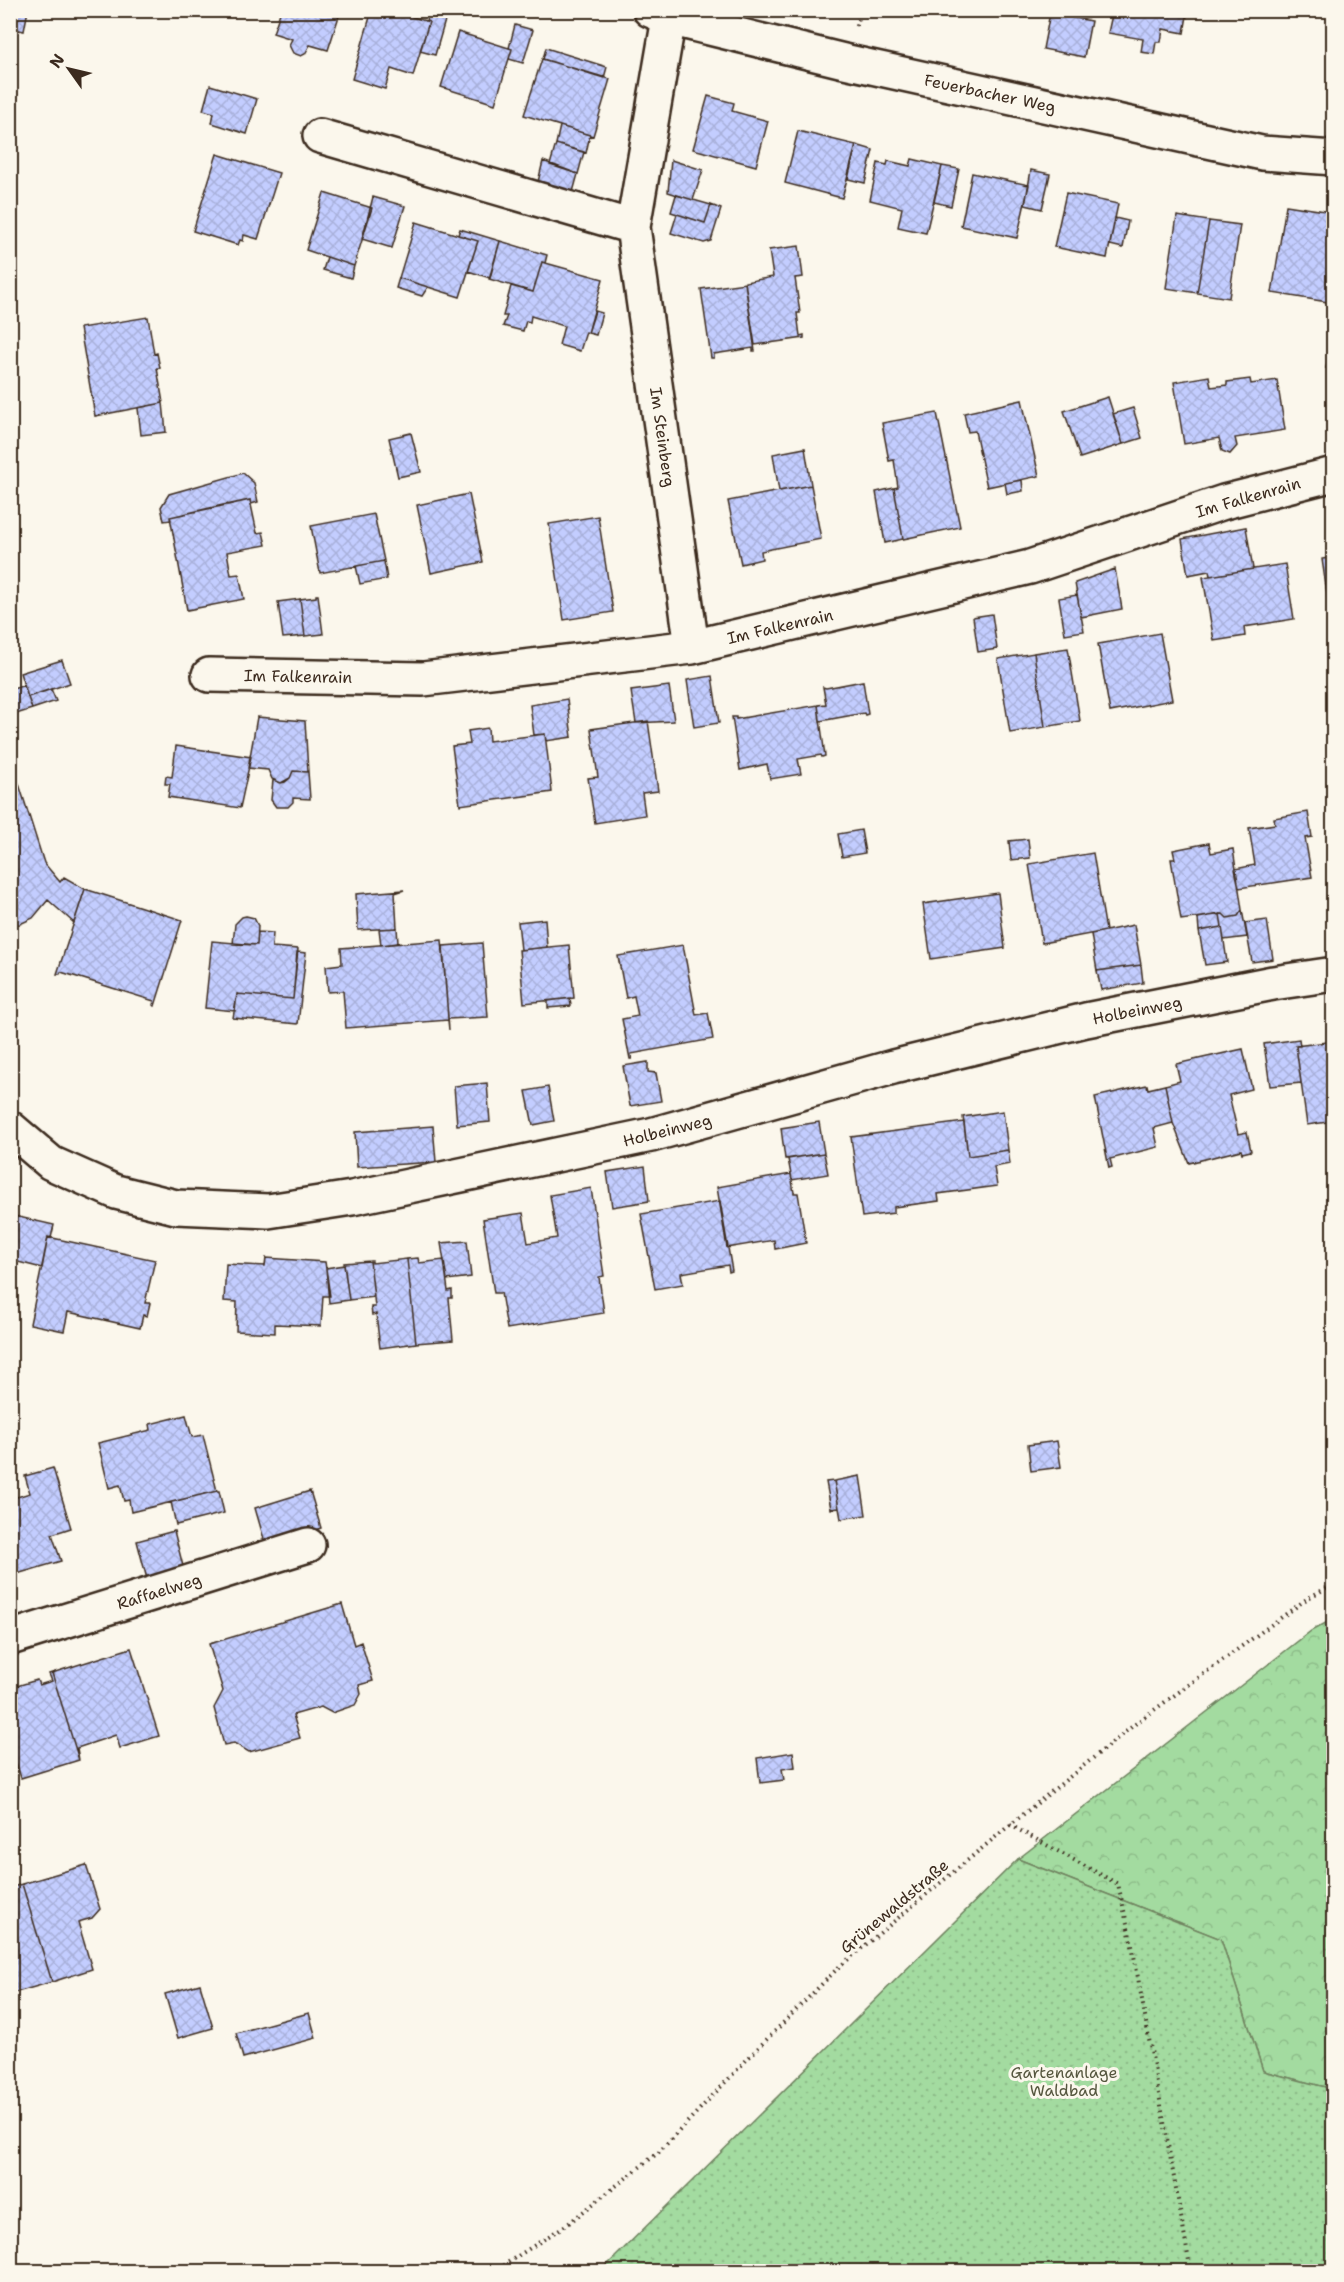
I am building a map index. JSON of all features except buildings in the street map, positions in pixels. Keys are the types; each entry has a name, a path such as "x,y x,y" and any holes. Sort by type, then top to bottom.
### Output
{"street":[{"name":"Feuerbacher Weg","path":"659,14 844,61 1262,153 1334,158"},
{"name":"Im Steinberg","path":"659,14 633,227 692,647"},
{"path":"320,136 633,227"},
{"name":"Im Falkenrain","path":"209,675 423,679 692,647 1030,567 1224,502 1334,474"},
{"name":"Holbeinweg","path":"10,1128 51,1163 116,1192 176,1207 268,1211 352,1198 651,1135 893,1067 1086,1020 1273,983 1334,974"},
{"name":"Raffaelweg","path":"10,1638 308,1545"}],"path":[{"name":"Grünewaldstraße","path":"493,2271 569,2223 659,2152 839,1967 1010,1825 1139,1721 1308,1598 1334,1584"},
{"path":"1010,1825 1118,1884 1133,1950 1191,2271"}],"green space":[{"path":"1333,1619 1333,2089 1263,2071 1221,1939 1018,1859 1311,1631"},
{"name":"Gartenanlage Waldbad","path":"1018,1859 1221,1939 1263,2071 1333,2089 1333,2271 601,2271"}]}
